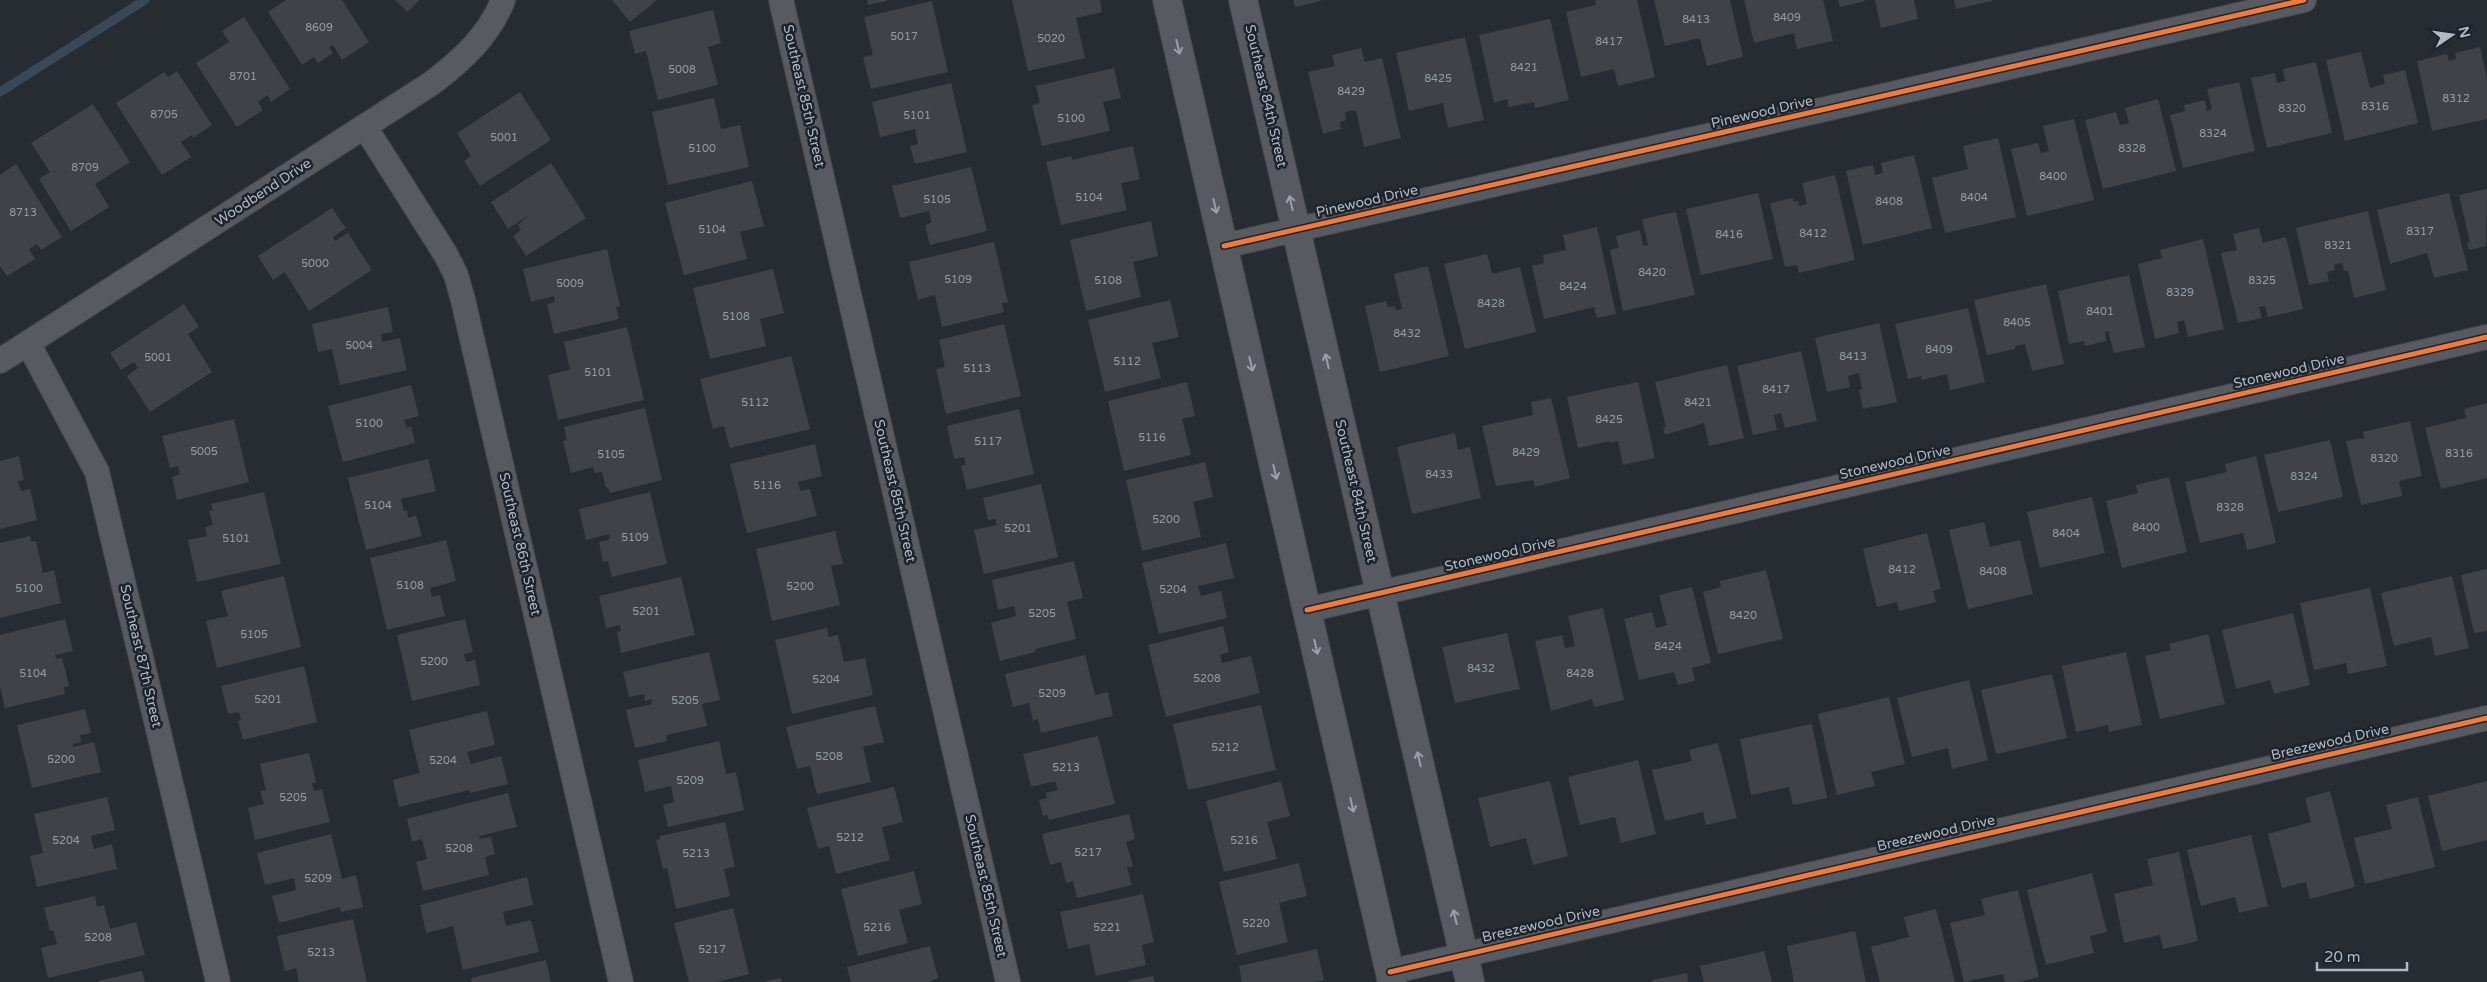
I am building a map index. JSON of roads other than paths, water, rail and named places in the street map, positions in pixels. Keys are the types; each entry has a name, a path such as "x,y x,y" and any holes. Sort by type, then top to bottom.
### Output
{"street":[{"name":"Woodbend Drive","path":"0,361 365,128 432,83 464,58 483,37 504,0"},
{"name":"Southeast 85th Street","path":"781,0 1008,982"},
{"path":"1167,0 1391,977"},
{"name":"Southeast 84th Street","path":"1243,0 1470,982"},
{"name":"Pinewood Drive","path":"1224,246 2304,0"},
{"name":"Southeast 86th Street","path":"365,128 446,255 456,275 464,300 621,982"},
{"name":"Stonewood Drive","path":"1308,610 2487,337"},
{"name":"Southeast 87th Street","path":"28,343 97,472 218,982"},
{"name":"Breezewood Drive","path":"1391,977 1464,953 2487,718"}],"waterway":[{"path":"0,92 145,0"}]}
